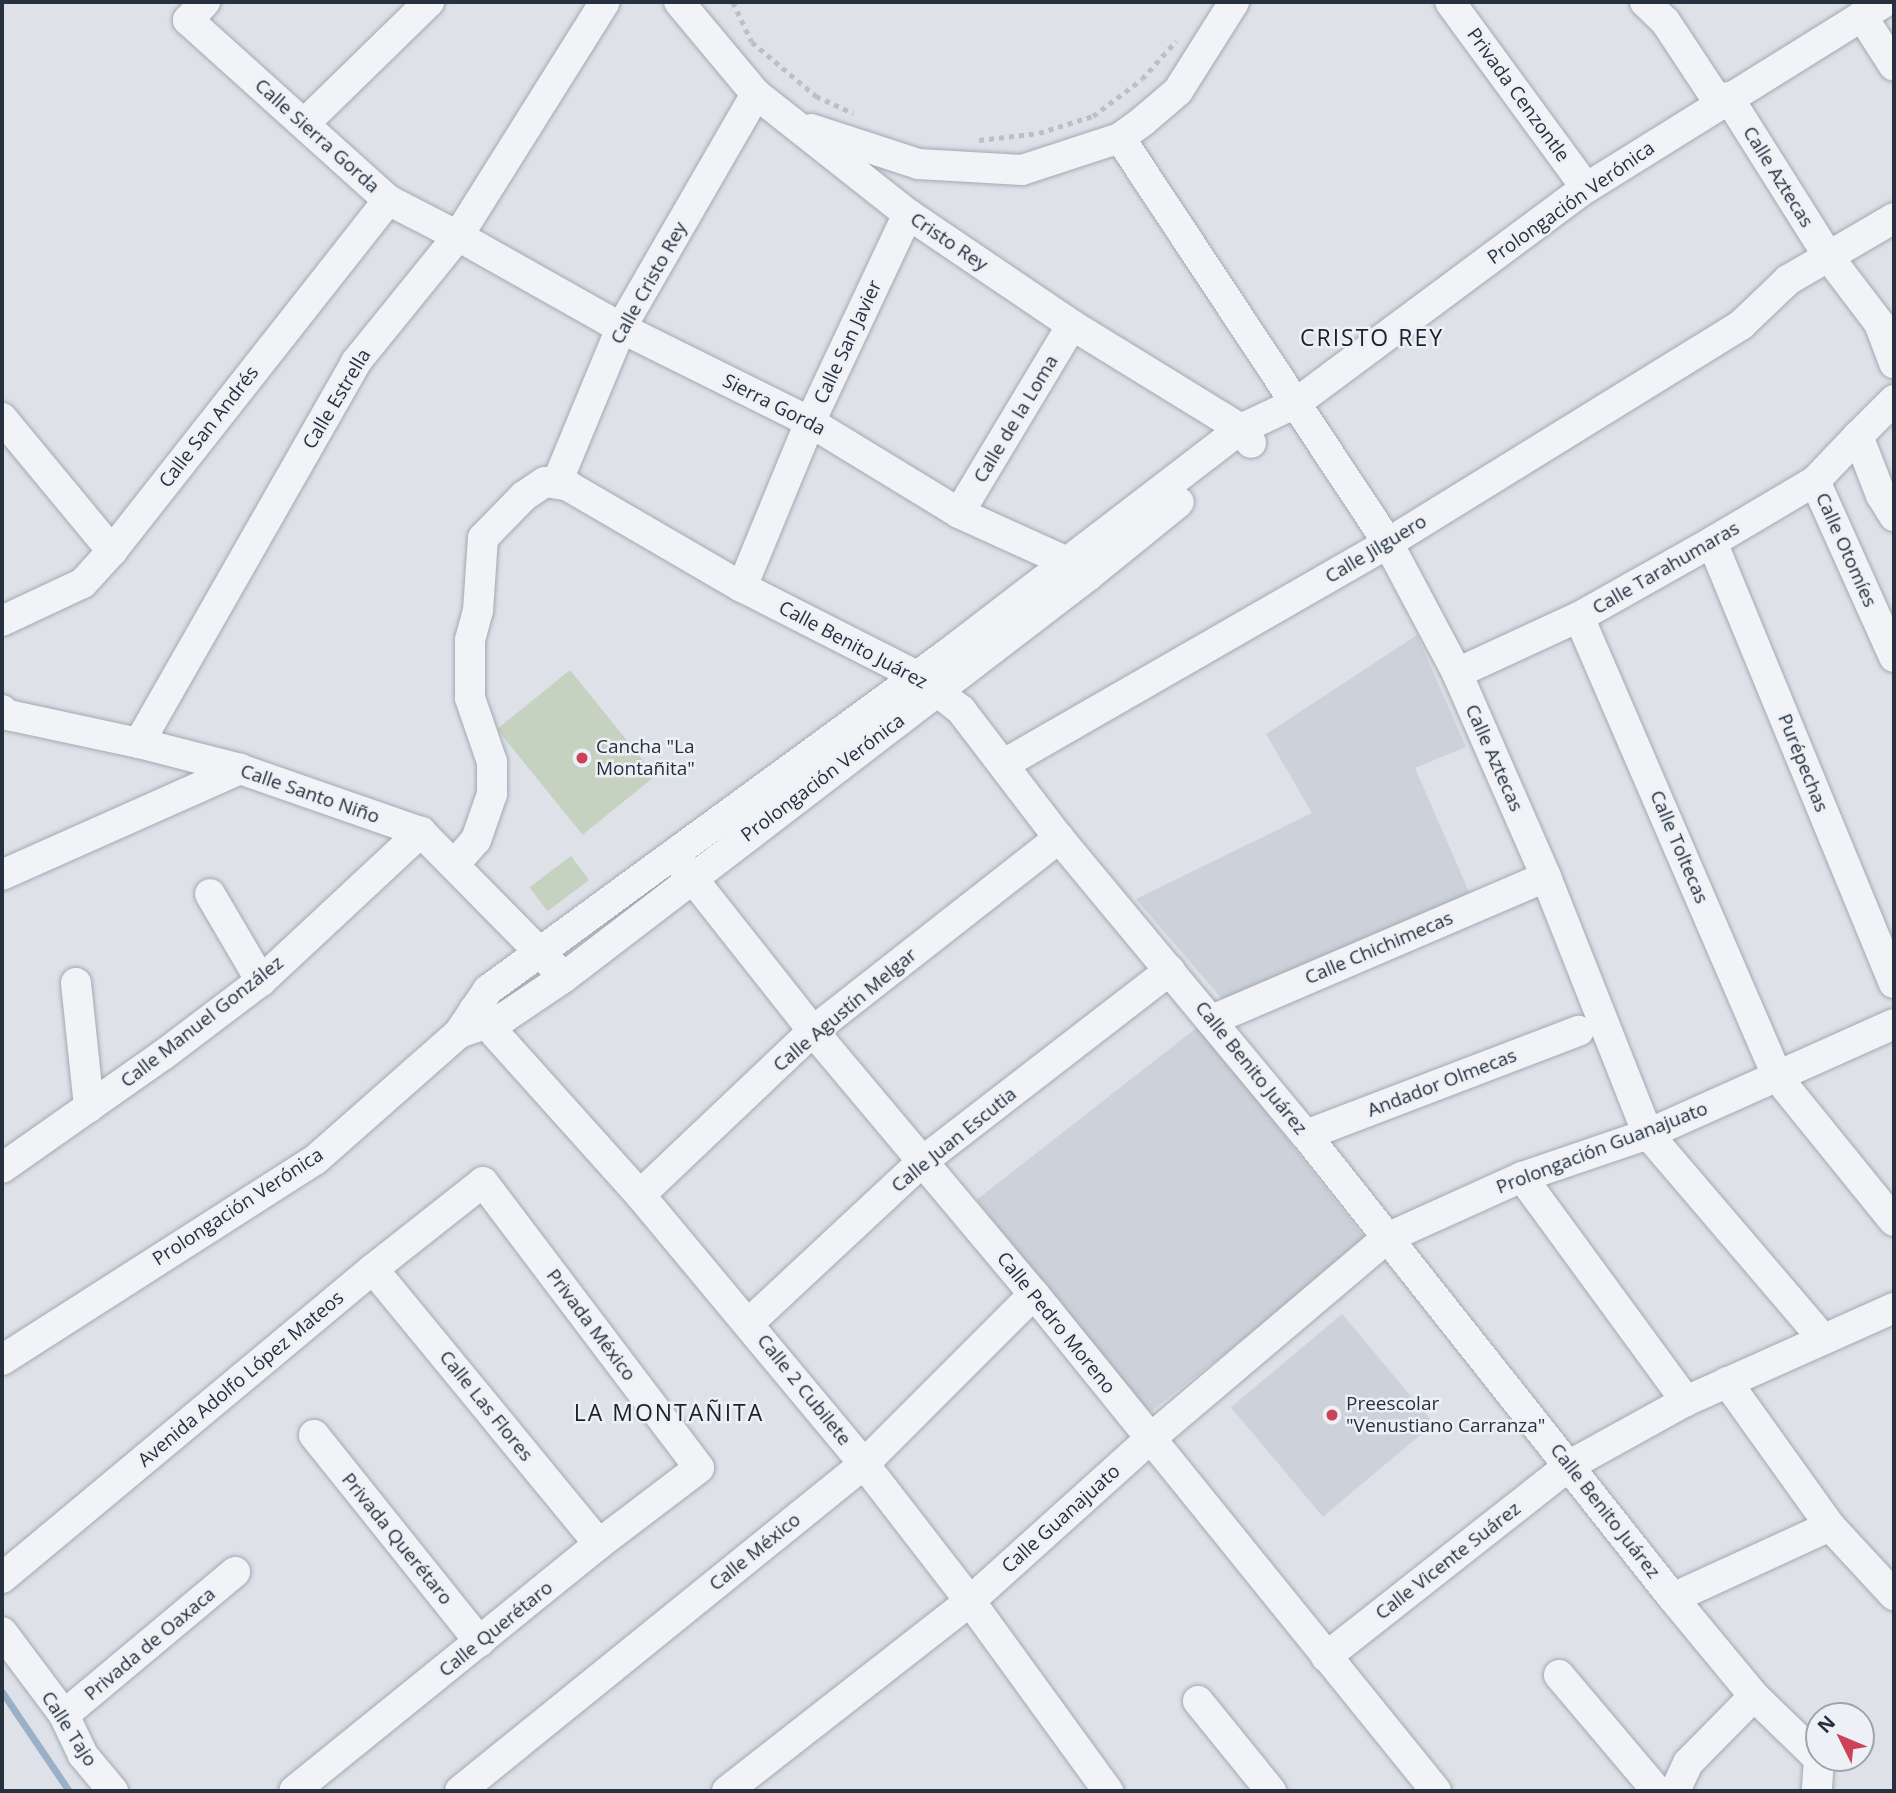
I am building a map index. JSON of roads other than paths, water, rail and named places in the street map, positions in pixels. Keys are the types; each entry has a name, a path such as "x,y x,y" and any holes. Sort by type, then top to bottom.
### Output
{"street":[{"path":"304,124 429,2"},
{"name":"Calle Estrella","path":"139,743 356,362 458,236 605,2"},
{"name":"Cristo Rey","path":"679,2 756,94 908,214 1072,325 1253,430"},
{"path":"794,125 918,164 1021,170 1120,138 1178,91 1234,2"},
{"name":"Privada Cenzontle","path":"1450,2 1586,188"},
{"name":"Calle Aztecas","path":"1646,2 1665,21 1724,100 1828,256 1879,323 1894,363"},
{"path":"1873,9 1894,66"},
{"name":"Prolongación Verónica","path":"473,1022 523,1007 563,978 683,867 1079,570 1253,430 1296,403 1586,188 1873,9"},
{"name":"Calle Sierra Gorda","path":"196,11 304,124 388,200 458,236"},
{"name":"Calle Cristo Rey","path":"563,483 621,328 756,94"},
{"name":"Calle Aztecas","path":"1120,138 1388,543 1457,673 1546,877 1648,1134 1823,1339"},
{"name":"Calle San Andrés","path":"2,621 83,583 112,551 388,200"},
{"name":"Calle San Javier","path":"742,587 810,422 908,214"},
{"path":"1828,256 1894,218"},
{"name":"Sierra Gorda","path":"458,236 621,328 810,422 959,513 1079,570"},
{"name":"Calle Jilguero","path":"1004,764 1388,543 1742,324 1788,280 1828,256"},
{"name":"Calle de la Loma","path":"959,513 1072,325"},
{"path":"1890,500 1858,436 1894,400"},
{"path":"2,418 112,551"},
{"name":"Calle Tarahumaras","path":"1457,673 1579,617 1712,542 1815,481 1858,436"},
{"name":"Calle Otomíes","path":"1815,481 1894,657"},
{"path":"454,865 476,840 492,794 492,762 470,698 470,639 478,611 483,538 524,496 545,482 563,483"},
{"name":"Calle Benito Juárez","path":"563,483 742,587 928,683 961,709 1059,838 1306,1135 1673,1598 1754,1696 1819,1759 1817,1791"},
{"name":"Purépechas","path":"1712,542 1894,983"},
{"name":"Calle Toltecas","path":"1579,617 1778,1078 1891,1209"},
{"name":"Calle Santo Niño","path":"2,710 8,715 139,743 240,769 421,832 541,952 563,978"},
{"path":"2,875 240,769"},
{"name":"Calle Manuel González","path":"2,1168 261,982 421,832"},
{"name":"Calle Agustín Melgar","path":"640,1195 813,1031 1059,838"},
{"name":"Prolongación Verónica","path":"2,1360 315,1160 473,1022 488,990 541,952 683,867"},
{"name":"Calle Pedro Moreno","path":"683,867 813,1031 1034,1294 1436,1791"},
{"name":"Calle Chichimecas","path":"1212,1020 1546,877"},
{"path":"210,894 261,982"},
{"name":"Calle Juan Escutia","path":"749,1322 923,1161 1170,970"},
{"path":"76,983 89,1107"},
{"name":"Calle 2 Cubilete","path":"473,1022 640,1195 749,1322 970,1601 1108,1791"},
{"name":"Prolongación Guanajuato","path":"1387,1238 1522,1177 1648,1134 1894,1024"},
{"name":"Andador Olmecas","path":"1306,1135 1579,1031"},
{"path":"1522,1177 1686,1401"},
{"name":"Avenida Adolfo López Mateos","path":"2,1578 373,1269 483,1181"},
{"name":"Privada México","path":"483,1181 699,1468"},
{"name":"Calle Guanajuato","path":"727,1791 970,1601 1151,1438 1387,1238"},
{"name":"Calle Las Flores","path":"373,1269 599,1544"},
{"name":"Calle México","path":"460,1791 864,1464 1034,1294"},
{"name":"Calle Vicente Suárez","path":"1326,1657 1570,1465 1686,1401 1823,1339 1893,1311"},
{"path":"1727,1382 1830,1526 1894,1595"},
{"name":"Privada Querétaro","path":"314,1435 480,1642"},
{"name":"Calle Querétaro","path":"294,1791 599,1544 699,1468"},
{"path":"1673,1598 1830,1526"},
{"name":"Privada de Oaxaca","path":"64,1715 235,1572"},
{"name":"Calle Tajo","path":"2,1632 64,1715 83,1755 113,1791"},
{"path":"1559,1675 1657,1791"},
{"path":"1675,1791 1688,1763 1754,1696"},
{"path":"1198,1701 1271,1791"}],"waterway":[{"path":"2,1692 69,1791"}],"place":[{"name":"Cancha \"La Montañita\"","path":"582,758"},
{"name":"Preescolar \"Venustiano Carranza\"","path":"1332,1415"}],"district":[{"name":"CRISTO REY","path":"1372,337"},
{"name":"LA MONTAÑITA","path":"669,1412"}]}
